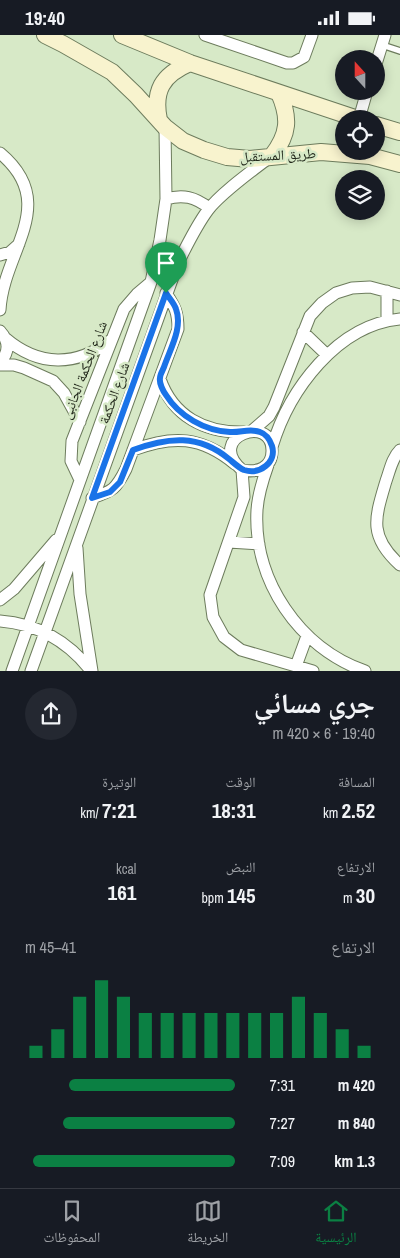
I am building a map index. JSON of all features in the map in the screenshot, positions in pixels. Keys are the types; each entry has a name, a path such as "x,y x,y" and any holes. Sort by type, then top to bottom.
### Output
{"main road":[{"name":"طريق المستقبل","path":"45,35 63,43 112,72 162,124 183,141 227,157 250,159 321,152 370,157 400,164"},
{"path":"122,35 190,63 335,111"},
{"path":"162,124 156,106 158,92 165,79 176,69 190,63"},
{"path":"272,156 280,145 287,119 285,105 279,93"},
{"path":"385,128 400,133"}],"street":[{"path":"205,35 228,39 287,63 293,63 304,57 312,35"},
{"name":"شارع الحكمة","path":"12,671 151,282 160,241 166,199 162,124"},
{"path":"0,153 13,164 23,179 28,197 28,215 3,292 0,310"},
{"name":"شارع الحكمة","path":"31,671 178,263 209,208 272,156"},
{"path":"166,199 177,196 189,197 200,201 209,208"},
{"path":"0,255 10,252 19,244"},
{"name":"شارع الحكمة الجانبى","path":"80,479 71,461 72,441 124,309 151,282"},
{"path":"313,671 241,651 224,637 213,617 210,595 244,497 238,467 231,455 232,446 236,437 269,416 310,316 322,303 336,293 352,288 370,287 400,295"},
{"path":"387,291 387,320"},
{"path":"92,498 110,492 120,482 160,379 178,329 176,308 166,293"},
{"path":"365,671 329,653 307,636 291,619 278,599 266,572 259,544 257,510 259,495 272,457 272,447 280,425 306,379 327,355 355,334 387,320 400,319"},
{"path":"2,331 18,348 32,355 62,361 81,358 98,351 112,339"},
{"path":"2,331 7,345 7,352 0,364 24,368 53,381 64,393 80,422"},
{"path":"303,332 327,355"},
{"path":"160,379 164,393 172,405 183,415 216,430 230,433 248,431 262,433 269,439 272,447"},
{"path":"133,450 151,443 170,440 190,440 213,447 238,467 251,472 260,470 268,465"},
{"path":"400,450 392,463 378,508 376,524 379,539 388,554 400,565"},
{"path":"0,600 14,589 62,533"},
{"path":"77,540 80,594 92,671"},
{"path":"229,542 259,544"},
{"path":"0,621 28,626 44,632 72,650 92,671"},
{"path":"296,666 307,636"}],"lane":[{"path":"384,40 400,51"}],"route":[{"path":"166,293 176,308 178,329 160,379 164,393 172,405 183,415 196,422 230,433 253,430 262,433 269,439 272,447 272,457 268,465 260,470 251,472 242,470 213,447 190,440 170,440 151,443 133,450 120,482 110,492 92,498 141,361 166,293"}]}
